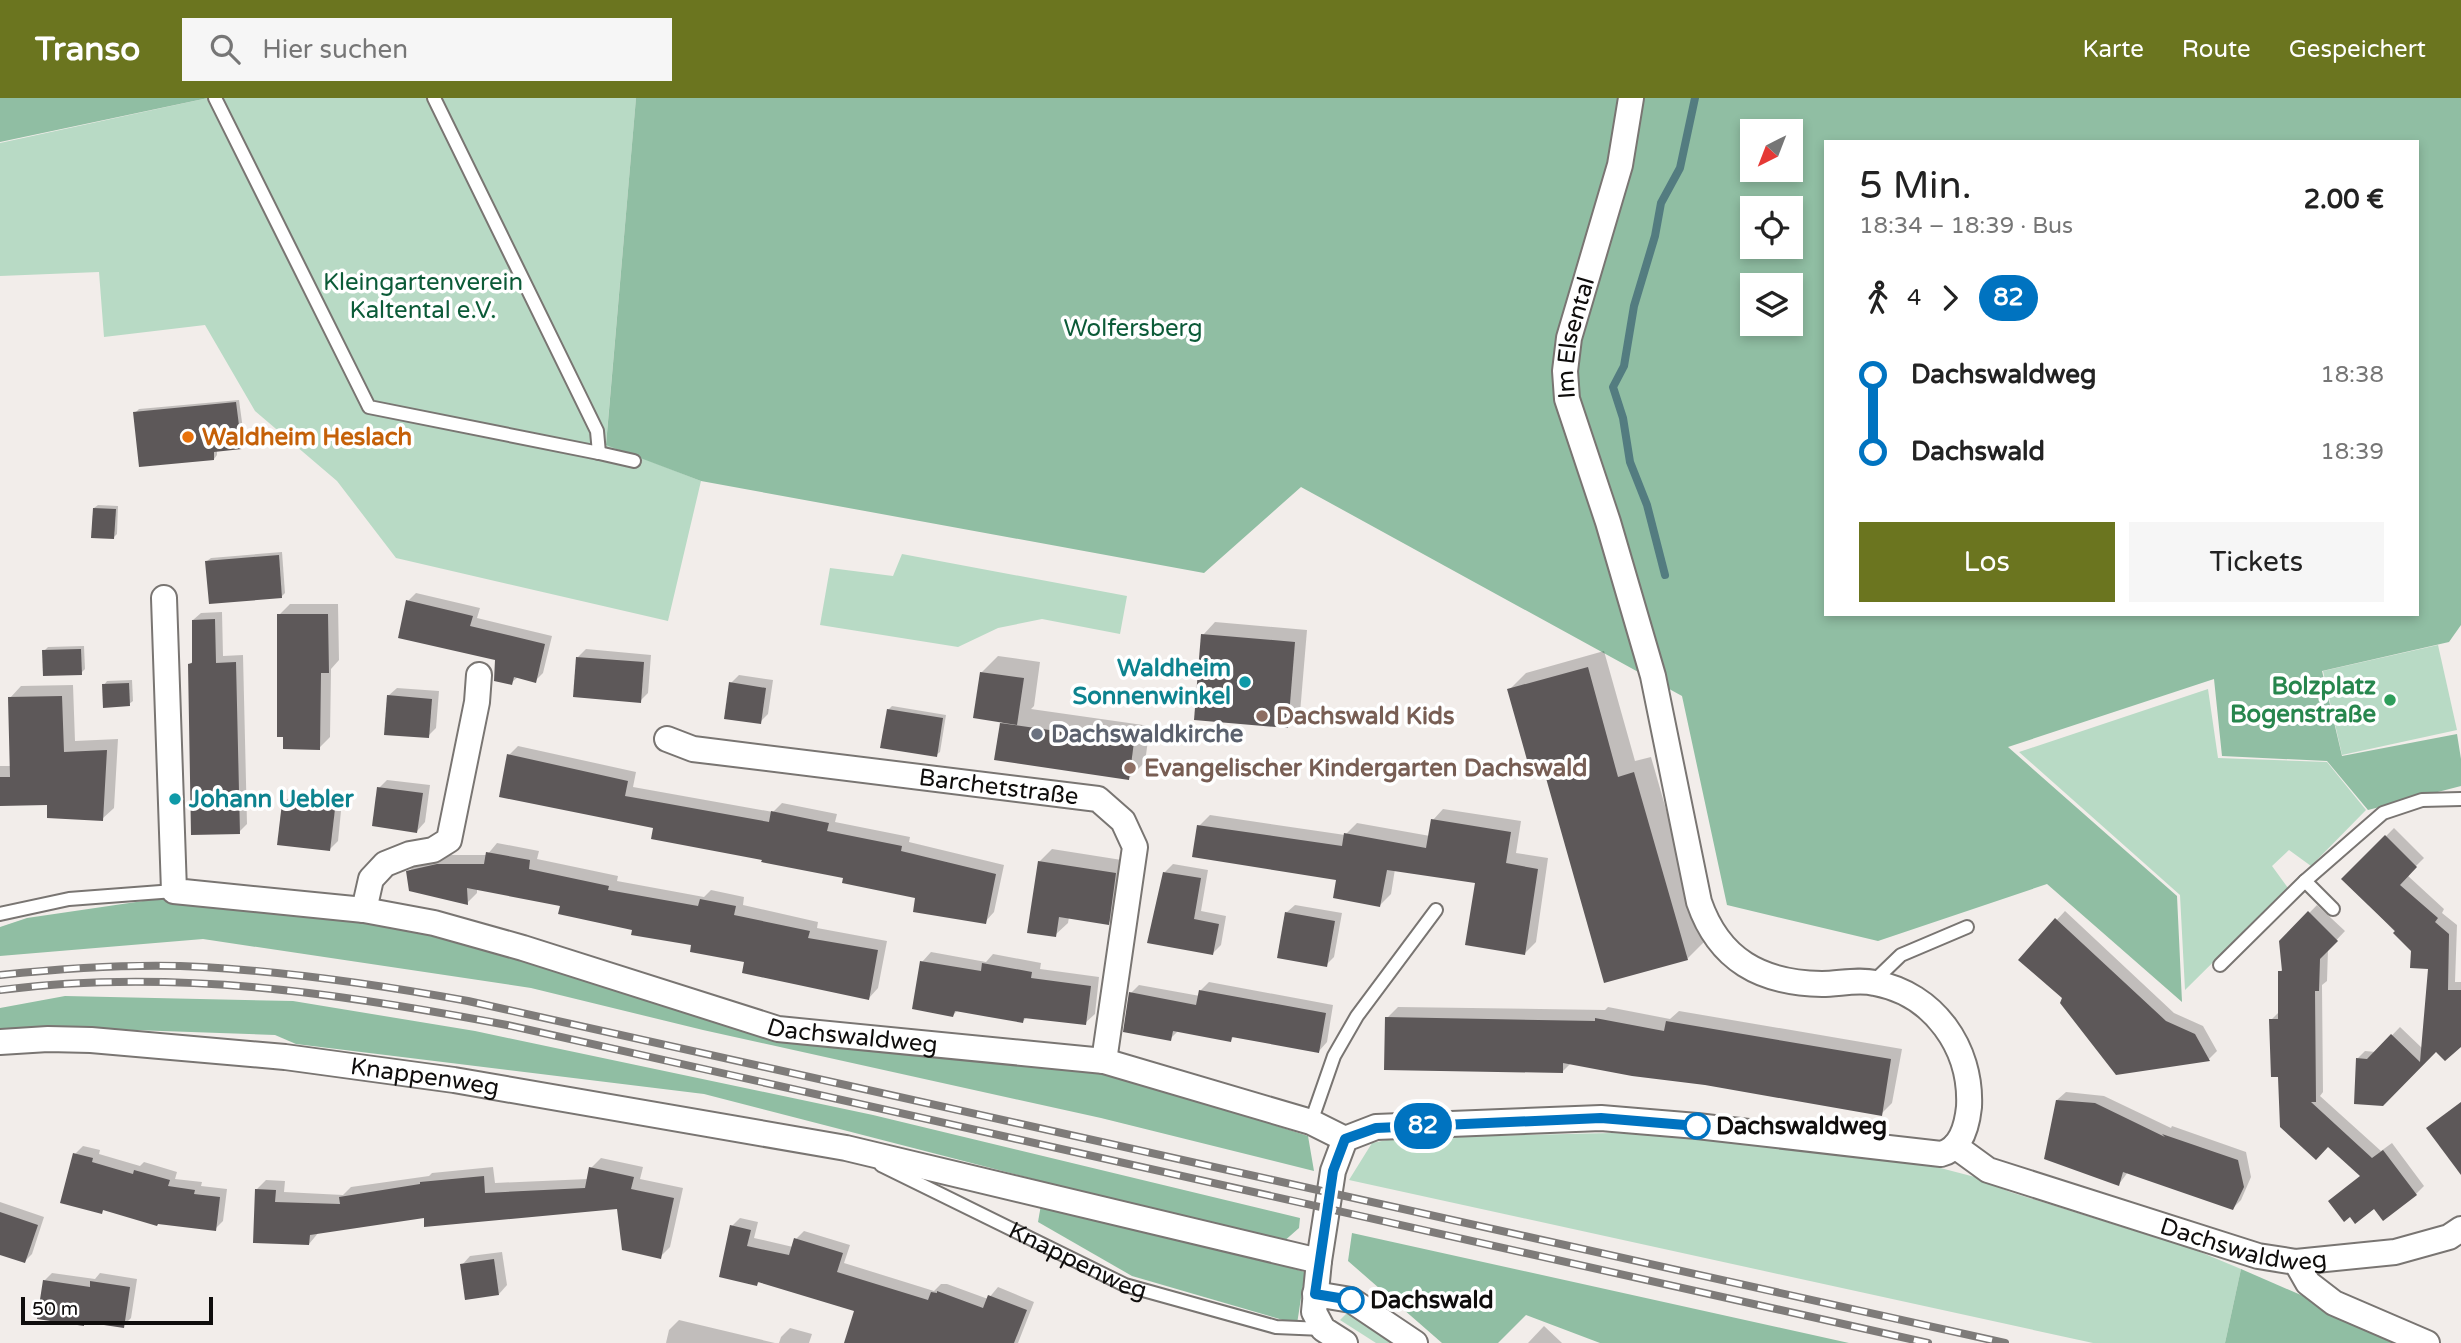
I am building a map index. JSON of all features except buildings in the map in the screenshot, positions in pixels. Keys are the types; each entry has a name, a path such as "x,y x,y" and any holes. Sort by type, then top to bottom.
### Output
{"street":[{"name":"Im Elsental","path":"1631,98 1620,165 1569,338 1565,372 1567,399 1608,522 1653,676 1699,902 1706,923 1733,957 1751,969 1791,981 1822,984 1873,982"},
{"path":"164,598 174,891"},
{"path":"364,910 371,879 385,864 433,849 449,840 477,702 479,675"},
{"name":"Barchetstraße","path":"667,739 693,749 1098,799 1123,821 1135,847 1104,1061"},
{"name":"Dachswaldweg","path":"174,891 364,910 434,923 778,1029 1104,1061 1311,1122 1345,1139"},
{"path":"1345,1343 1323,1329 1314,1312 1319,1261 1333,1171 1345,1139 1376,1128 1601,1118 1697,1126 1941,1154 1950,1152 1963,1133 1968,1111 1968,1084 1960,1051 1938,1017 1914,997 1873,982"},
{"name":"Knappenweg","path":"0,1042 91,1040 285,1057 454,1080 846,1148 1319,1261"},
{"name":"Dachswaldweg","path":"1955,1146 1988,1170 2258,1256 2296,1262 2395,1252 2449,1237 2461,1229"},
{"path":"2296,1262 2308,1283 2334,1303 2427,1343"},
{"path":"1315,1294 1351,1300 1415,1343"}],"lane":[{"path":"215,98 369,407 634,461"},
{"path":"434,98 597,432 599,453"},
{"path":"2220,965 2305,881 2383,813 2422,800 2461,799"},
{"path":"2305,881 2333,909"},
{"name":"Dachswaldweg","path":"0,914 69,900 174,891"},
{"path":"1311,1122 1334,1056 1357,1016 1436,910"},
{"path":"1873,982 1901,955 1968,927"},
{"name":"Knappenweg","path":"846,1148 1125,1285 1276,1327 1323,1329"}],"green space":[{"path":"0,98 208,98 0,142"},
{"name":"Kleingartenverein Kaltental e.V.","path":"208,98 636,98 606,444 701,481 668,621 396,558 337,481 255,411 205,325 104,337 99,272 0,276 0,143"},
{"name":"Wolfersberg","path":"636,98 2461,98 2461,625 2449,642 2322,671 2342,756 2457,734 2461,786 2368,810 2327,761 2222,756 2214,679 2008,747 2177,896 2182,1002 2047,884 1878,941 1727,905 1682,696 1301,487 1204,573 701,481 606,445"},
{"path":"902,554 1127,596 1120,634 1042,619 998,628 958,647 820,625 830,568 893,576"},
{"name":"Bolzplatz Bogenstraße","path":"2438,645 2457,730 2342,755 2323,671"},
{"path":"2208,689 2218,758 2327,762 2366,810 2311,866 2289,850 2272,866 2288,888 2185,990 2180,895 2019,752"},
{"path":"177,896 414,925 777,1030 1099,1068 1308,1136 1314,1171 1101,1118 703,1030 531,988 203,939 0,956 0,927 27,918"},
{"path":"65,996 293,1001 475,1031 873,1115 1300,1218 1299,1228 1282,1243 704,1094 296,1044 275,1035 75,1028 0,1032 0,1008"},
{"path":"1612,1133 1661,1135 1925,1164 1975,1177 2010,1192 2193,1249 2241,1269 2225,1343 2093,1343 1349,1180 1372,1143 1397,1138"},
{"path":"1042,1199 1305,1272 1297,1324 1132,1276 1038,1222"},
{"path":"1352,1233 1849,1343 1600,1343 1526,1315 1498,1343 1442,1343 1348,1261"},
{"path":"2241,1269 2411,1343 2225,1343"},
{"path":"1352,1308 1397,1343 1376,1343 1340,1320"}],"waterway":[{"path":"1665,575 1647,505 1630,462 1623,418 1613,387 1624,366 1634,306 1655,236 1661,203 1680,168 1695,98"}],"railway":[{"path":"0,975 101,967 203,967 336,980 468,1001 2005,1343"},
{"path":"0,990 65,984 192,983 318,994 444,1013 1928,1343"}],"bus line":[{"name":"82","path":"1351,1300 1315,1294 1333,1171 1345,1139 1376,1128 1601,1118 1697,1126"}],"place":[{"name":"Waldheim Heslach","path":"188,437"},
{"name":"Waldheim Sonnenwinkel","path":"1245,682"},
{"name":"Bolzplatz Bogenstraße","path":"2390,700"},
{"name":"Dachswald Kids","path":"1262,716"},
{"name":"Dachswaldkirche","path":"1037,734"},
{"name":"Evangelischer Kindergarten Dachswald","path":"1130,768"},
{"name":"Johann Uebler","path":"175,799"},
{"name":"Dachswaldweg","path":"1697,1126"},
{"name":"Dachswald","path":"1351,1300"}]}
